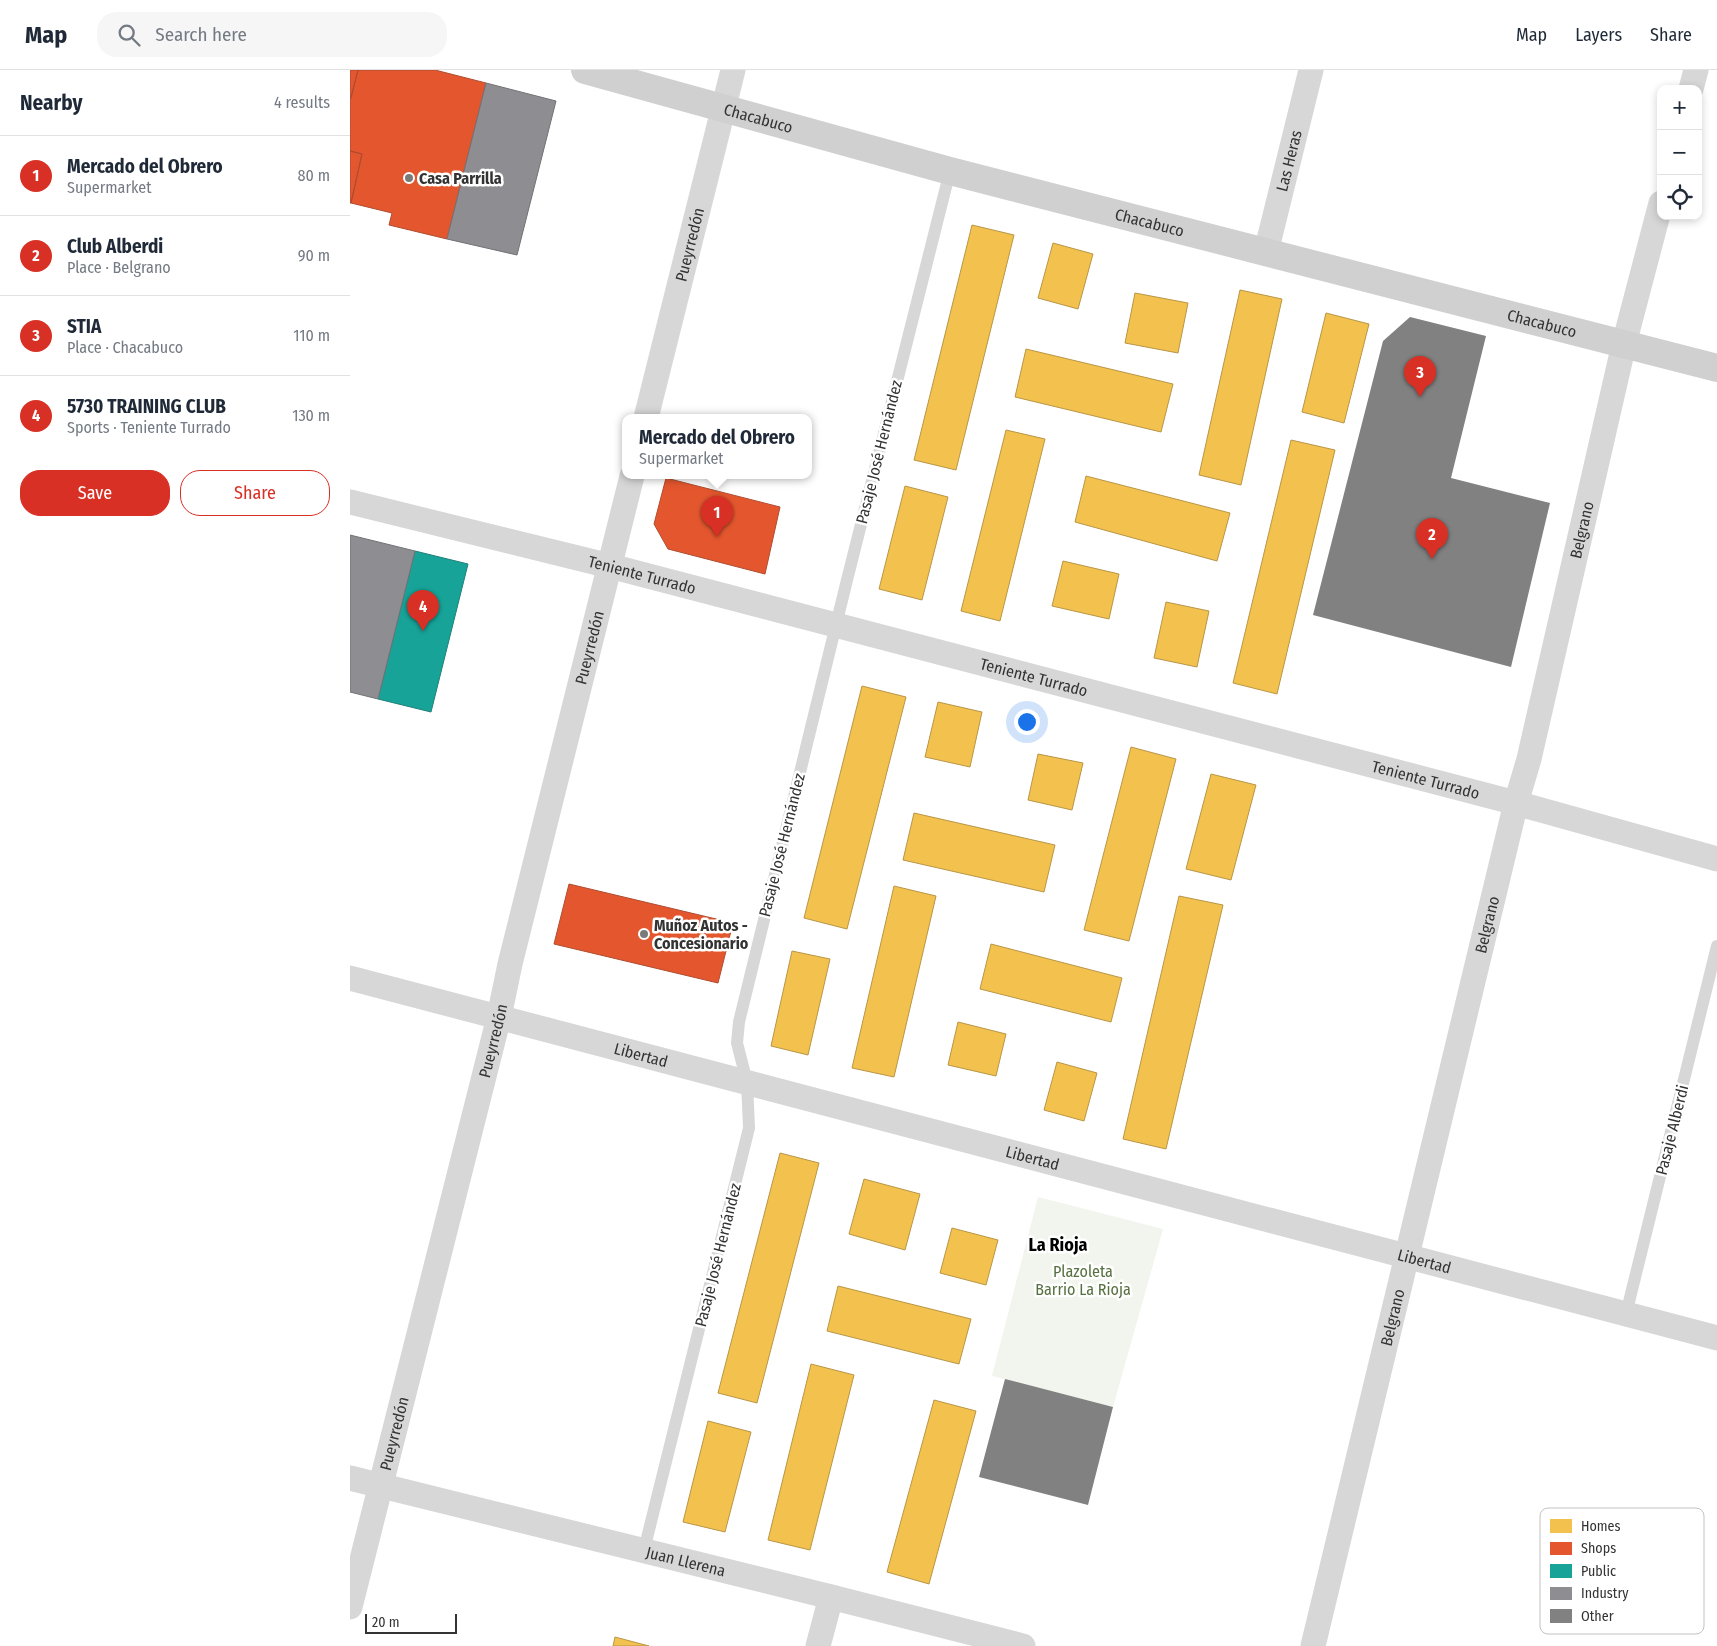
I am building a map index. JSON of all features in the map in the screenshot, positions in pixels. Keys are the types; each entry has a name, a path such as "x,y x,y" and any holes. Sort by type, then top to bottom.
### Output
{"street":[{"name":"Chacabuco","path":"585,70 950,171 1717,368"},
{"name":"Pueyrredón","path":"647,414 723,107 734,70"},
{"name":"Las Heras","path":"1266,252 1311,70"},
{"path":"1692,85 1696,70"},
{"name":"Belgrano","path":"1313,1646 1516,803 1529,759 1624,344 1657,218"},
{"name":"Pueyrredón","path":"350,1606 631,479"},
{"name":"Teniente Turrado","path":"350,502 610,566 1516,803 1717,859"},
{"name":"Libertad","path":"350,978 1717,1338"},
{"name":"Juan Llerena","path":"350,1478 1023,1646"},
{"path":"818,1646 831,1597"}],"lane":[{"name":"Pasaje José Hernández","path":"644,1550 750,1128 747,1082 737,1043 739,1022 950,171"},
{"name":"Pasaje Alberdi","path":"1626,1314 1717,946"}],"green space":[{"name":"Plazoleta Barrio La Rioja","path":"1038,1197 1163,1229 1113,1407 992,1376"}],"building: Homes":[{"path":"972,225 1014,235 956,470 914,460"},
{"path":"1053,243 1093,254 1078,309 1038,298"},
{"path":"1240,290 1282,299 1241,485 1199,475"},
{"path":"1135,293 1188,303 1178,353 1125,343"},
{"path":"1326,313 1369,324 1344,423 1302,412"},
{"path":"1026,349 1173,384 1161,432 1015,397"},
{"path":"1006,430 1045,439 1000,621 961,611"},
{"path":"1291,440 1335,450 1277,694 1233,683"},
{"path":"1086,476 1230,513 1217,561 1075,522"},
{"path":"905,486 948,497 922,600 879,589"},
{"path":"1063,561 1119,574 1109,619 1052,606"},
{"path":"1166,602 1209,611 1197,667 1154,658"},
{"path":"862,686 906,697 847,929 804,918"},
{"path":"938,702 982,712 970,767 925,757"},
{"path":"1131,747 1176,759 1129,941 1084,930"},
{"path":"1038,754 1083,763 1072,810 1028,800"},
{"path":"1211,774 1256,785 1231,880 1186,869"},
{"path":"914,813 1055,845 1044,892 903,860"},
{"path":"894,886 936,896 894,1077 852,1068"},
{"path":"1179,896 1223,905 1166,1149 1123,1139"},
{"path":"991,944 1122,978 1111,1022 980,989"},
{"path":"792,951 830,959 808,1055 771,1046"},
{"path":"958,1022 1006,1034 996,1076 948,1065"},
{"path":"1057,1062 1097,1073 1084,1121 1044,1110"},
{"path":"780,1153 819,1163 757,1403 718,1393"},
{"path":"864,1179 920,1194 905,1250 849,1234"},
{"path":"952,1228 998,1240 986,1285 940,1273"},
{"path":"838,1286 971,1319 959,1364 827,1331"},
{"path":"811,1364 854,1375 810,1550 768,1540"},
{"path":"934,1400 976,1411 929,1584 887,1572"},
{"path":"708,1421 751,1432 725,1532 683,1522"},
{"path":"615,1637 649,1646 613,1646"}],"building: Shops":[{"path":"350,70 358,70 351,98 350,98"},
{"name":"Casa Parrilla","path":"358,70 435,70 486,83 447,239 389,225 392,213 351,203 362,154 350,151 350,101"},
{"path":"350,151 362,154 351,203 350,203"},
{"path":"666,479 780,507 765,574 668,549 654,524"},
{"name":"Muñoz Autos - Concesionario","path":"569,884 733,923 718,983 554,944"}],"building: Public":[{"path":"415,551 468,564 431,712 378,699"}],"building: Industry":[{"path":"486,83 556,101 517,255 447,239"},
{"path":"350,535 415,551 378,699 350,692"}],"building: Other":[{"path":"1410,317 1486,336 1451,478 1550,503 1511,667 1313,615 1383,341"},
{"path":"1005,1379 1113,1407 1088,1505 979,1477"}],"place":[{"name":"Casa Parrilla","path":"409,178"},
{"name":"STIA","path":"1420,397"},
{"name":"Mercado del Obrero","path":"717,537"},
{"name":"Club Alberdi","path":"1432,559"},
{"name":"5730 TRAINING CLUB","path":"423,631"},
{"name":"Muñoz Autos - Concesionario","path":"644,934"}],"district":[{"name":"La Rioja","path":"1058,1245"}]}
